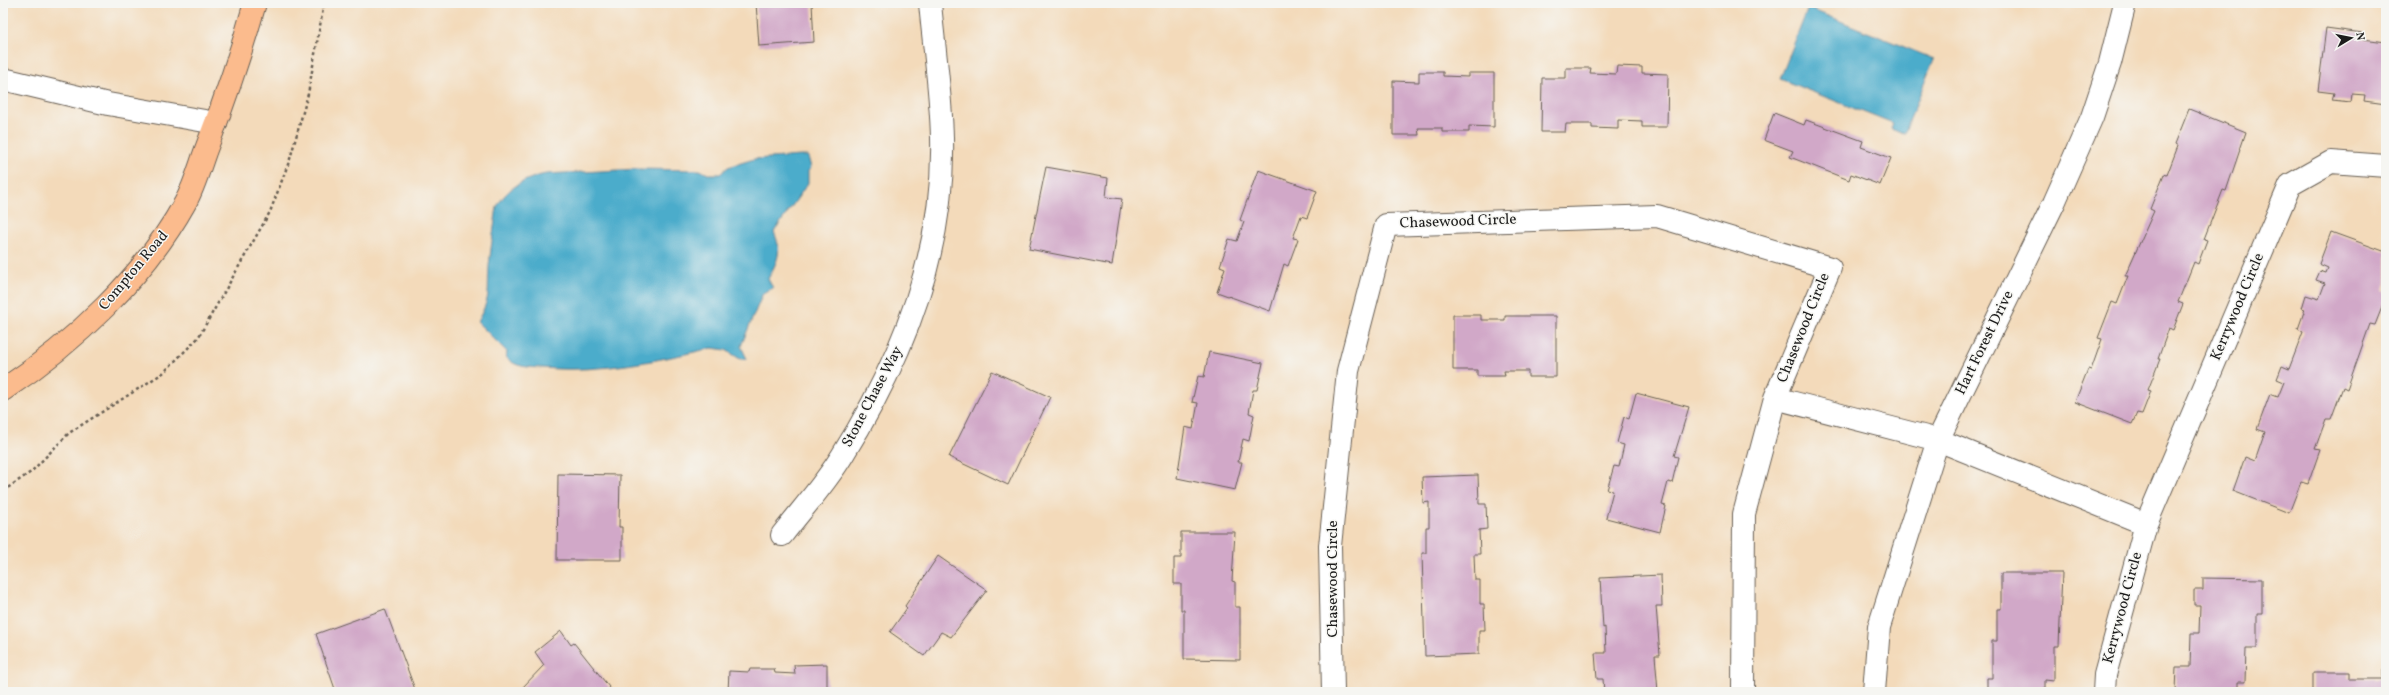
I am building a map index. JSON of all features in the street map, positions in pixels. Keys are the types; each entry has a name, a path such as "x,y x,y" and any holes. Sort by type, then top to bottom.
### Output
{"main road":[{"name":"Compton Road","path":"3,390 32,371 86,326 143,264 172,226 186,201 216,123 255,3"}],"street":[{"name":"Stone Chase Way","path":"782,535 842,457 889,374 914,312 925,276 931,253 939,199 942,138 930,3"},
{"name":"Hart Forest Drive","path":"1874,692 1879,627 1938,440 2054,204 2089,124 2110,63 2125,3"},
{"path":"3,79 108,104 216,123"},
{"name":"Kerrywood Circle","path":"2104,692 2105,675 2146,524 2290,185 2331,162 2386,166"},
{"name":"Chasewood Circle","path":"1333,692 1330,546 1348,371 1386,225 1657,216 1830,268 1775,398 1744,514 1743,692"},
{"name":"Chasewood Circle","path":"1775,398 1938,440"},
{"path":"1938,440 2146,524"}],"path":[{"path":"3,491 31,472 69,433 164,373 198,338 270,212 290,160 308,94 324,3"}],"water":[{"path":"1808,8 1934,59 1904,134 1891,129 1893,124 1780,79"},
{"path":"808,156 811,168 808,171 808,183 774,232 777,239 778,257 768,279 773,288 763,293 741,346 747,359 740,359 726,350 712,348 628,365 586,369 528,367 518,365 510,361 506,357 507,352 477,322 487,300 489,266 497,207 511,189 524,181 546,174 637,169 700,170 708,174 720,174 728,167 754,159"}],"building":[{"path":"756,3 812,3 814,42 759,46"},
{"path":"2326,28 2363,33 2363,39 2386,42 2386,104 2364,101 2365,95 2352,94 2351,102 2332,100 2334,93 2318,91"},
{"path":"1617,66 1642,67 1642,73 1668,74 1667,127 1642,127 1642,121 1618,120 1618,129 1592,128 1592,124 1566,124 1565,132 1541,132 1542,78 1566,78 1566,68 1591,68 1590,73 1616,74"},
{"path":"1419,72 1443,72 1443,76 1468,77 1468,73 1494,73 1494,127 1469,126 1469,132 1442,132 1442,128 1418,128 1419,135 1393,135 1393,81 1419,82"},
{"path":"2189,109 2246,132 2226,191 2223,190 2204,239 2207,240 2198,264 2194,262 2178,302 2183,304 2173,330 2169,328 2158,359 2160,359 2148,390 2151,391 2142,414 2137,413 2132,424 2075,402 2088,369 2091,370 2102,339 2098,338 2112,302 2117,304 2128,276 2125,276 2154,211 2150,209 2164,174 2167,175 2178,146 2175,144"},
{"path":"1774,113 1804,125 1806,120 1863,141 1861,147 1891,158 1880,185 1851,174 1849,180 1790,157 1793,151 1764,140"},
{"path":"1046,167 1108,178 1106,197 1122,199 1112,265 1029,249"},
{"path":"1258,170 1317,191 1307,218 1301,216 1293,238 1298,239 1288,266 1284,264 1270,311 1217,292 1225,268 1220,266 1229,239 1237,241 1244,222 1240,220"},
{"path":"2331,232 2386,252 2386,283 2383,290 2386,291 2386,297 2375,325 2370,324 2347,389 2343,387 2331,419 2326,419 2315,449 2320,450 2308,484 2301,482 2289,513 2233,491 2245,457 2255,461 2265,432 2257,429 2270,394 2278,397 2284,382 2277,379 2282,366 2289,369 2303,332 2298,329 2305,309 2302,308 2306,295 2319,299 2325,283 2316,280 2320,271 2326,273 2328,268 2319,264"},
{"path":"1453,315 1481,315 1481,320 1505,320 1505,316 1556,316 1556,377 1528,377 1528,371 1504,371 1505,376 1477,376 1477,370 1453,370"},
{"path":"1209,352 1263,363 1257,390 1253,390 1249,413 1254,415 1249,441 1243,439 1238,462 1242,462 1235,490 1177,478 1185,427 1193,429 1198,403 1192,402 1198,376 1204,377"},
{"path":"992,371 1050,397 1008,485 949,457"},
{"path":"1636,393 1689,407 1674,456 1678,457 1672,483 1668,482 1662,505 1666,506 1660,532 1606,518 1613,491 1607,490 1614,466 1619,467 1624,445 1617,443 1624,417 1629,419"},
{"path":"558,474 620,475 619,527 622,527 622,560 557,560"},
{"path":"1478,475 1479,504 1486,504 1487,529 1479,530 1480,554 1474,554 1475,580 1480,580 1480,604 1484,604 1485,630 1479,630 1479,654 1425,656 1422,553 1426,553 1426,527 1429,527 1429,502 1423,503 1422,477"},
{"path":"1181,532 1235,532 1232,581 1235,582 1235,607 1240,607 1240,660 1184,659 1184,610 1181,610 1181,584 1174,584 1174,558 1181,558"},
{"path":"938,556 987,590 951,637 941,632 924,656 890,632 907,608 905,606"},
{"path":"2001,573 2062,573 2059,646 2054,646 2054,681 2045,680 2045,692 1987,692 1987,678 1992,678 1992,641 1997,641 1997,609 2001,609"},
{"path":"1661,575 1662,606 1656,606 1660,655 1655,655 1658,692 1604,692 1603,679 1597,679 1595,653 1606,653 1600,578"},
{"path":"2203,578 2262,579 2262,614 2257,614 2257,648 2246,648 2245,682 2238,682 2238,692 2175,692 2176,667 2190,667 2191,633 2199,633 2200,605 2194,605 2194,590 2203,590"},
{"path":"385,609 416,692 336,692 316,634"},
{"path":"561,631 571,645 574,643 613,692 525,692 522,688 544,665 535,652"},
{"path":"827,664 827,692 728,692 729,671 749,672 750,669 774,669 775,673 795,674 794,665"},
{"path":"2383,670 2386,670 2386,692 2313,692 2313,672 2349,672 2349,679 2383,679"}]}
